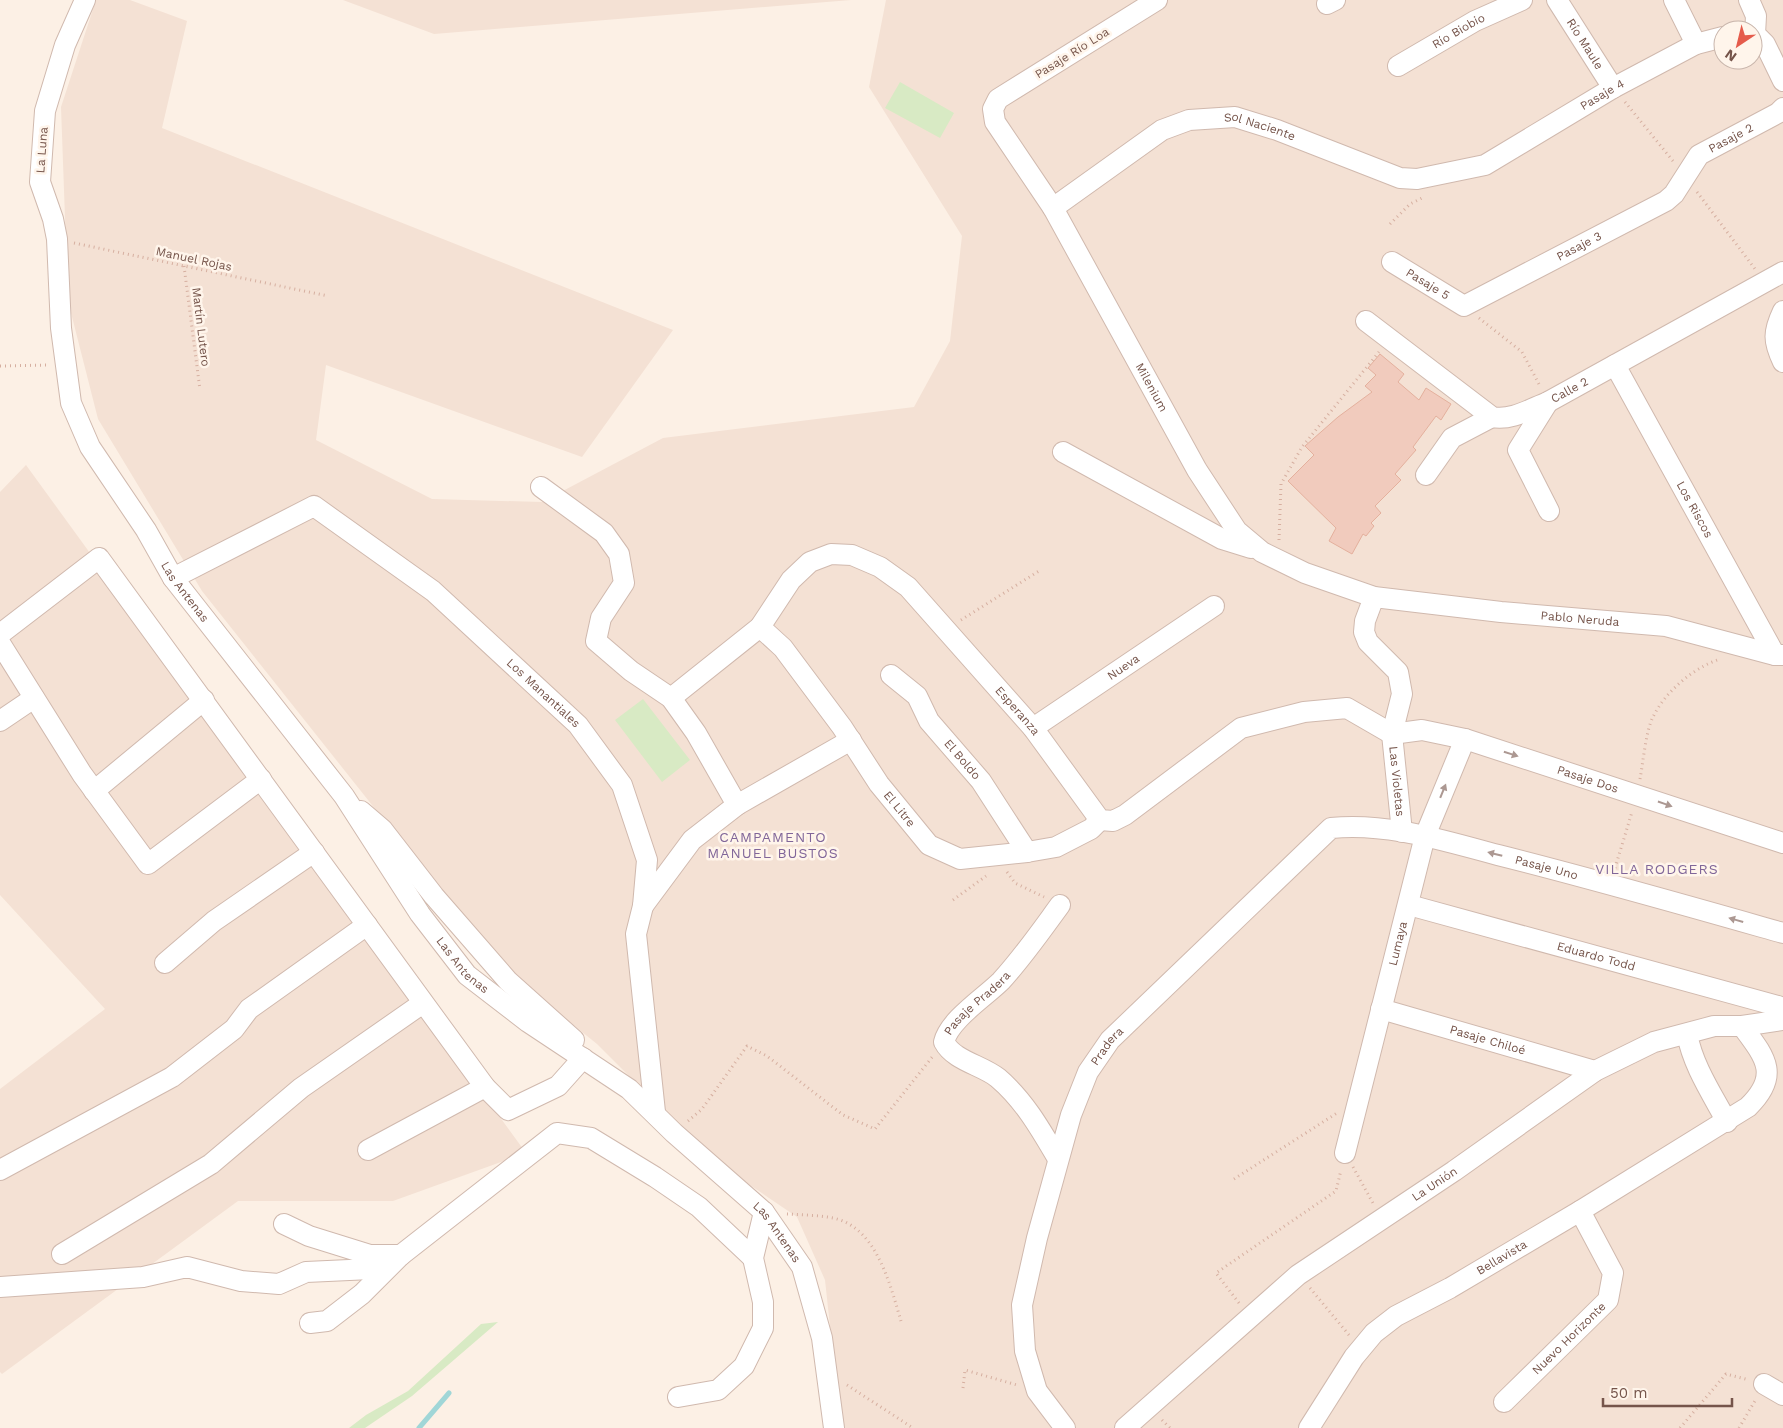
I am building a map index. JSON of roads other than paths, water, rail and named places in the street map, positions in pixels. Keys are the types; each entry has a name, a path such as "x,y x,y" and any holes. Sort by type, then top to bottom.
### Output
{"street":[{"name":"La Luna","path":"65,365 57,239 53,219 40,182 45,111 66,45 85,0"},
{"name":"Pasaje Río Loa","path":"992,109 998,99 1157,0"},
{"name":"Río Biobio","path":"1398,66 1475,21 1522,0"},
{"name":"Río Maule","path":"1557,0 1613,88"},
{"path":"1674,0 1696,44"},
{"path":"1749,0 1756,16 1756,20"},
{"name":"Pasaje 4","path":"1485,165 1613,88 1696,44 1713,40"},
{"path":"1763,42 1783,81"},
{"name":"Pasaje 2","path":"1685,176 1699,154 1778,113 1783,108"},
{"name":"Milenium","path":"992,109 996,122 1053,208 1197,470 1237,531 1270,556 1305,573 1374,597"},
{"name":"Sol Naciente","path":"1053,208 1162,130 1189,120 1235,117 1276,130 1400,178 1417,179 1485,165"},
{"name":"Pasaje 3","path":"1464,306 1666,201 1674,194 1685,176"},
{"name":"Pasaje 5","path":"1392,262 1464,306"},
{"name":"Calle 2","path":"1492,417 1509,417 1548,402 1783,272"},
{"path":"1783,311 1775,327 1776,346 1783,362"},
{"path":"1366,321 1492,417 1452,438 1426,475"},
{"name":"Las Antenas","path":"65,365 71,403 90,447 146,530 173,578 344,796 420,914 467,975 528,1022 629,1089"},
{"name":"Los Riscos","path":"1615,365 1779,655"},
{"path":"1548,402 1518,450 1549,511"},
{"path":"1063,452 1222,539 1270,556"},
{"path":"541,487 604,533 619,554 624,583 601,618 596,641 631,671 672,698 696,733 737,805"},
{"name":"Los Manantiales","path":"173,578 314,506 433,590 578,725 622,786 646,860 642,906 636,934 655,1112"},
{"name":"Esperanza","path":"672,698 760,628 791,580 810,562 830,554 852,555 880,567 908,586 1033,728 1100,820"},
{"path":"0,634 99,558 485,1087 508,1110 558,1086 583,1058"},
{"name":"Pablo Neruda","path":"1374,597 1501,612 1666,626 1779,655"},
{"name":"Las Violetas","path":"1374,597 1365,621 1364,632 1368,642 1398,672 1402,694 1392,734 1402,832"},
{"name":"Nueva","path":"1033,728 1214,606"},
{"name":"El Litre","path":"760,628 783,648 851,740 879,784 929,845 960,859 1027,852 1056,847 1091,829 1100,820"},
{"path":"0,643 94,791 148,864 262,779"},
{"name":"El Boldo","path":"891,675 917,696 930,721 981,781 1027,852"},
{"path":"0,721 34,698"},
{"path":"94,791 204,700"},
{"path":"1100,820 1113,821 1125,815 1241,728 1304,712 1347,708 1392,734"},
{"name":"Pasaje Dos","path":"1392,734 1422,730 1465,739 1783,843"},
{"name":"Lumaya","path":"1345,1153 1425,836 1465,739"},
{"path":"642,906 692,840 737,805 851,740"},
{"name":"Las Antenas","path":"344,796 382,829 434,896 508,981 655,1112 674,1133 764,1212 802,1267 822,1338 834,1428"},
{"name":"Pradera","path":"1065,1428 1037,1391 1025,1351 1022,1305 1058,1158 1071,1114 1088,1072 1110,1040 1330,828 1347,826 1425,836"},
{"name":"Pasaje Uno","path":"1425,836 1610,883 1783,933"},
{"path":"165,963 214,921 314,852"},
{"name":"Pasaje Pradera","path":"1058,1158 1020,1101 997,1078 951,1052 944,1042 948,1032 1000,982 1028,950 1060,905"},
{"name":"Eduardo Todd","path":"1409,905 1783,1009"},
{"path":"0,1170 172,1077 234,1029 249,1009 367,925"},
{"path":"62,1254 211,1164 301,1088 423,1003"},
{"name":"Pasaje Chiloé","path":"1381,1009 1595,1071"},
{"name":"La Unión","path":"1125,1428 1298,1274 1454,1171 1595,1071 1654,1042 1714,1026 1742,1026 1783,1020"},
{"name":"Bellavista","path":"1309,1428 1361,1349 1374,1333 1396,1316 1450,1288 1580,1211 1727,1122 1760,1096 1767,1082 1768,1070 1759,1048 1742,1026"},
{"path":"1687,1034 1694,1059 1727,1122"},
{"path":"368,1150 485,1087"},
{"path":"310,1323 327,1321 362,1294 401,1255 557,1132 591,1138 647,1172 699,1206 753,1258"},
{"name":"Nuevo Horizonte","path":"1504,1402 1608,1300 1613,1274 1580,1211"},
{"path":"678,1397 718,1390 744,1366 763,1328 763,1302 753,1258 764,1212"},
{"path":"284,1224 309,1236 370,1255 401,1255"},
{"path":"0,1287 143,1277 187,1267 241,1281 279,1284 306,1272 371,1269 401,1255"},
{"path":"1764,1384 1783,1396"}],"waterway":[{"path":"419,1428 449,1393"}],"district":[{"name":"CAMPAMENTO MANUEL BUSTOS","path":"773,846"},
{"name":"VILLA RODGERS","path":"1657,869"}]}
